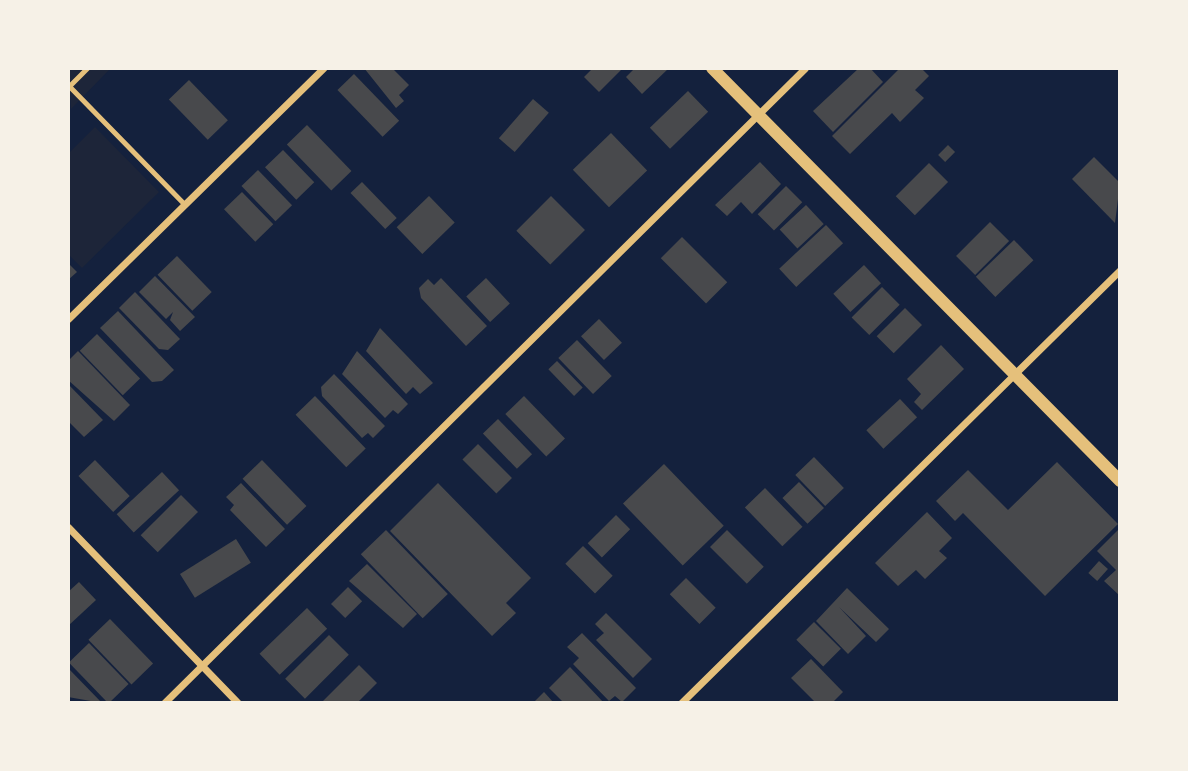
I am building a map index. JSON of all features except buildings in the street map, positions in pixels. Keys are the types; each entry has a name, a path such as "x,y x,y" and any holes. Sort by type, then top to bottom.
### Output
{"street":[{"path":"68,319 323,68"},
{"path":"712,68 1120,481"},
{"path":"164,703 805,68"},
{"path":"681,703 1120,270"},
{"path":"68,527 238,703"}],"lane":[{"path":"87,68 69,86 185,205"}],"shaded area":[{"path":"68,68 111,68 71,109"},
{"path":"95,127 159,192 82,268 68,254 68,154"}]}
